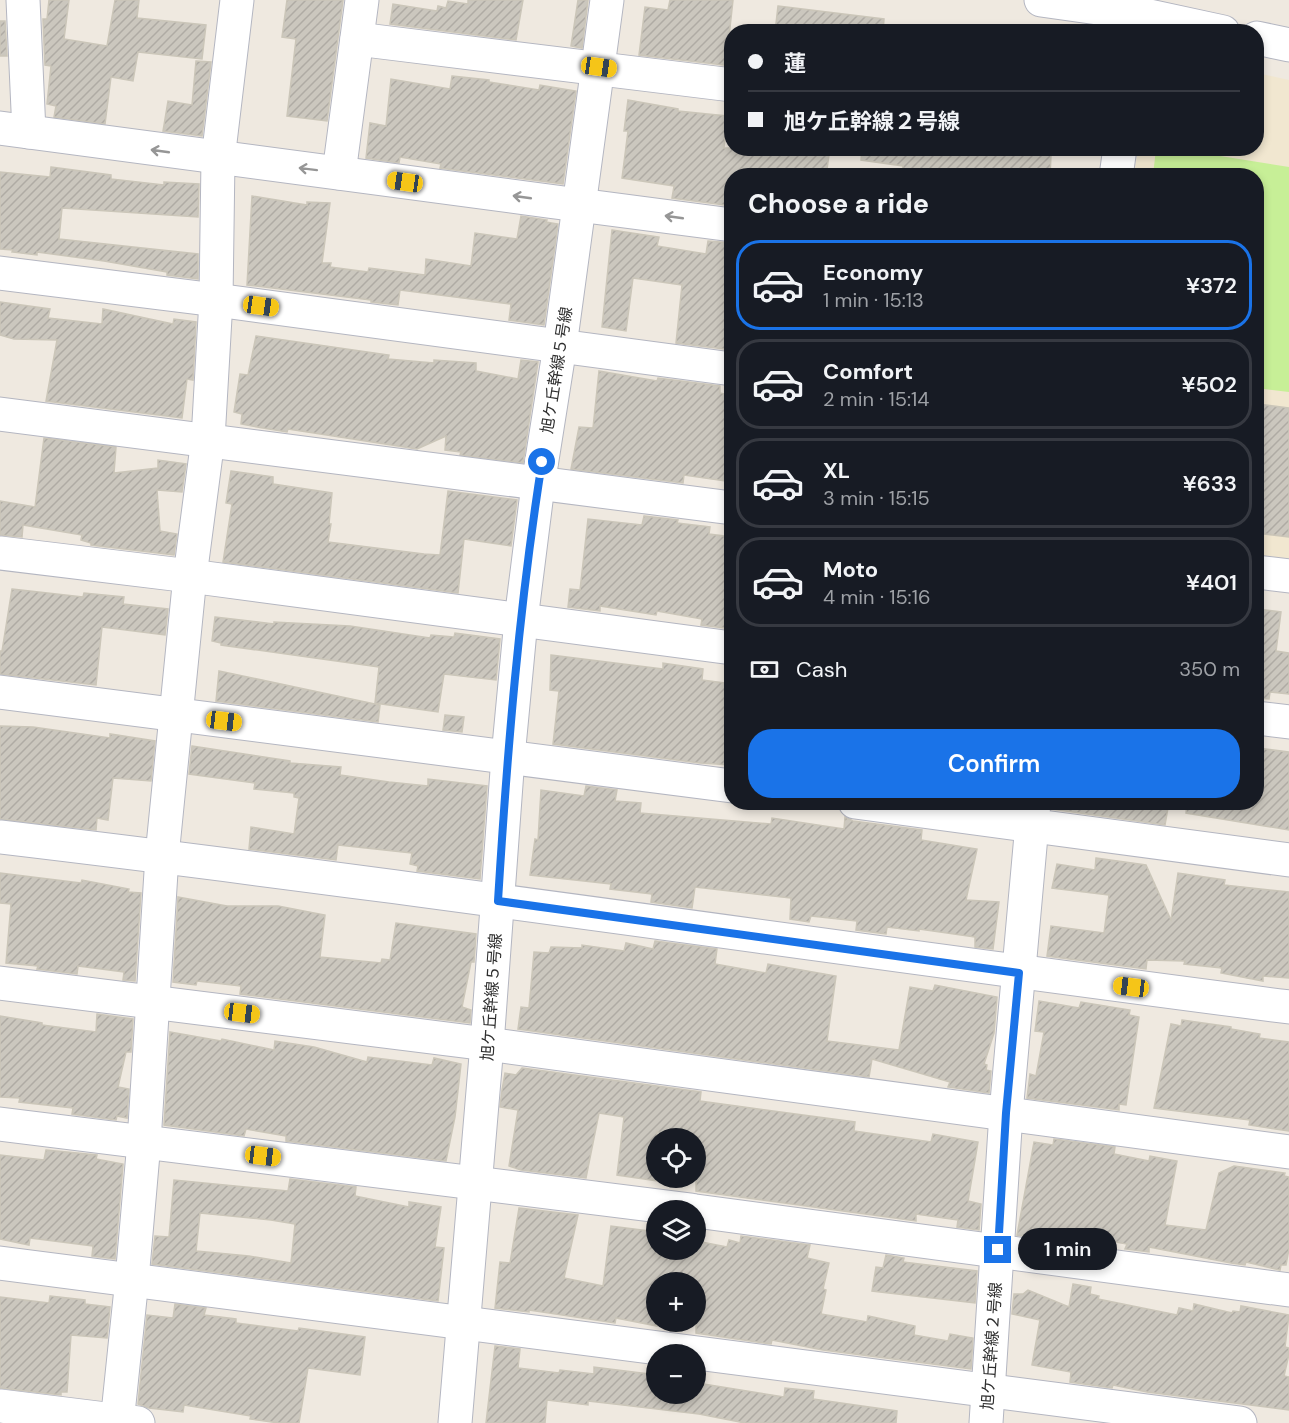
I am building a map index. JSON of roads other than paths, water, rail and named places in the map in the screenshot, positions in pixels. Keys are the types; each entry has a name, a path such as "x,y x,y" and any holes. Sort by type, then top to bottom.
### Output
{"street":[{"path":"23,0 14,130 218,159 724,224"},
{"path":"0,1406 124,1422 162,856 190,576 208,439 216,300 218,159 237,0"},
{"path":"339,173 362,0"},
{"name":"旭ケ丘幹線５号線","path":"455,1423 521,620 607,0"},
{"path":"1041,0 1184,24"},
{"path":"357,39 724,84"},
{"path":"1264,40 1289,45"},
{"path":"0,273 724,368"},
{"path":"0,414 208,439 538,485 724,507"},
{"path":"0,553 724,647"},
{"path":"1264,573 1289,576"},
{"path":"0,692 724,785"},
{"path":"1264,719 1289,722"},
{"path":"974,810 1033,814 1289,860"},
{"name":"旭ケ丘幹線２号線","path":"986,1423 1006,1113 1033,814"},
{"path":"0,837 162,856 1019,973 1289,1007"},
{"path":"0,983 487,1044 1289,1152"},
{"path":"0,1124 646,1204"},
{"path":"706,1212 1289,1290"},
{"path":"0,1263 1240,1423"}]}
